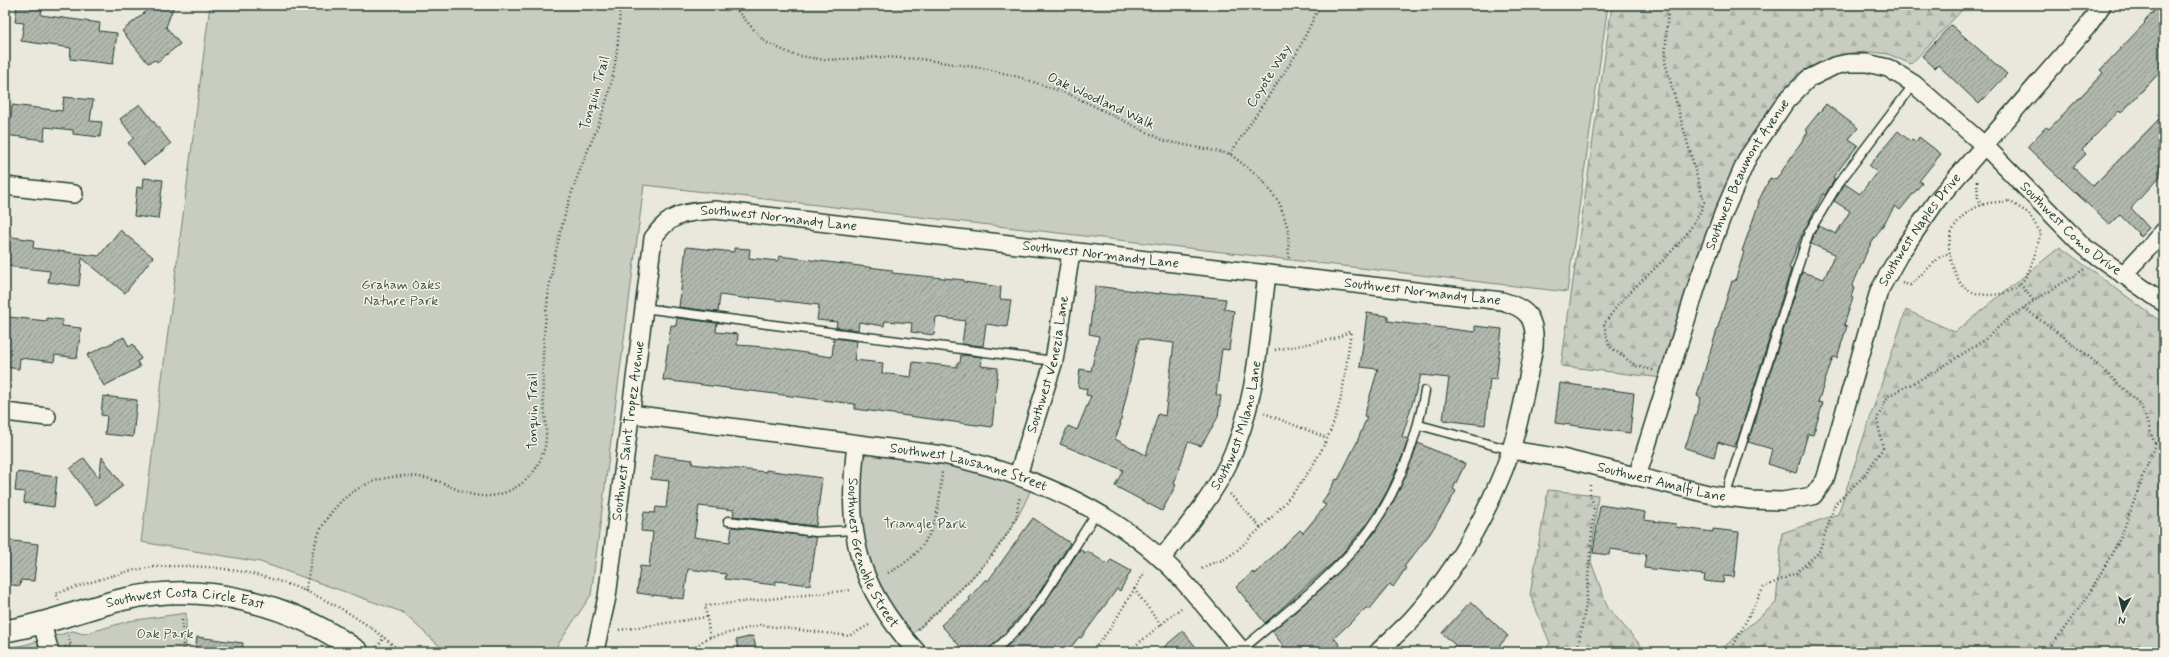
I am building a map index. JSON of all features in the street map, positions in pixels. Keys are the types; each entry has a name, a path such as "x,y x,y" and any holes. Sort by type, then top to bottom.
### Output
{"street":[{"name":"Southwest Naples Drive","path":"1813,496 1825,480 1879,291 1898,255 1937,200 2088,27 2102,5"},
{"name":"Southwest Beaumont Avenue","path":"1637,477 1668,374 1700,276 1723,214 1748,157 1786,101 1808,79 1834,66 1848,62 1867,63 1888,68 1914,84 1985,146"},
{"name":"Southwest Como Drive","path":"1985,146 2084,247 2164,303"},
{"path":"5,186 74,194"},
{"name":"Southwest Normandy Lane","path":"673,216 689,212 714,210 1502,301 1514,304 1526,311 1535,332 1534,347 1511,450"},
{"name":"Southwest Saint Tropez Avenue","path":"598,650 607,597 653,238 659,229 673,216"},
{"path":"2123,275 2164,231"},
{"name":"Southwest Venezia Lane","path":"1018,475 1054,361 1071,252"},
{"name":"Southwest Milano Lane","path":"1161,559 1200,512 1230,461 1249,407 1267,274"},
{"path":"5,412 46,417"},
{"name":"Southwest Lausanne Street","path":"631,414 943,455 981,463 1018,475 1067,495 1134,536 1161,559 1194,594 1241,651"},
{"name":"Southwest Grenoble Street","path":"856,444 852,484 854,530 860,563 868,582 895,626 917,652"},
{"name":"Southwest Amalfi Lane","path":"1511,450 1590,465 1680,488 1726,497 1751,500 1782,500 1813,496"},
{"path":"1378,652 1413,618 1449,572 1478,524 1501,479 1511,450"},
{"name":"Southwest Costa Circle East","path":"5,631 42,624 126,599 169,592 200,592 230,596 297,617 323,629 358,652"},
{"path":"42,624 50,652"}],"lane":[{"path":"1726,497 1809,232 1838,184 1914,84"},
{"path":"643,308 1054,361"},
{"path":"1241,651 1329,575 1356,546 1380,513 1396,484 1419,425 1425,391"},
{"path":"1419,425 1511,450"},
{"path":"993,652 1019,627 1040,601 1097,512"},
{"path":"728,521 816,532 854,530"}],"path":[{"name":"Tonquin Trail","path":"400,652 384,637 356,617 305,591 317,540 327,520 341,501 352,492 373,481 396,476 419,477 441,482 472,495 490,496 507,492 518,486 531,475 538,465 545,442 543,355 547,299 553,263 572,190 603,113 610,87 618,48 620,5"},
{"name":"Oak Woodland Walk","path":"732,5 765,42 794,55 825,60 885,57 920,59 988,69 1022,78 1071,95 1165,140 1230,154 1262,179 1280,204 1288,229 1289,264"},
{"name":"Coyote Way","path":"1230,154 1276,88 1297,53 1320,5"},
{"path":"1668,5 1665,62 1704,202 1695,222 1659,265 1626,296 1604,324 1609,346 1636,366 1668,374"},
{"path":"1975,176 1978,185 1978,198 1982,205"},
{"path":"2009,201 2028,213 2040,233 2032,263 2020,284 1997,296 1973,293 1963,287 1949,253 1950,232 1965,214 1982,205 2009,201"},
{"path":"1886,278 1910,285 1940,257 1949,253"},
{"path":"1730,652 1764,587 1796,574 1819,552 1835,504 1863,477 1883,448 1877,419 1888,396 1934,372 1984,341 2010,317 2086,268 2097,257"},
{"path":"2020,284 2034,301"},
{"path":"2024,308 2086,354 2141,405 2155,444 2122,537 2088,596 2047,652"},
{"path":"1202,569 1213,561 1227,558 1261,528 1291,497 1308,474 1327,438 1338,410 1351,331 1334,339 1302,346 1278,350 1258,348"},
{"path":"1249,407 1327,438"},
{"path":"2155,444 2164,443"},
{"path":"888,573 910,559 931,534 939,511 943,455"},
{"path":"1577,652 1586,604 1594,505 1590,495 1590,465"},
{"path":"1219,482 1261,528"},
{"path":"920,627 963,588 997,546 1017,516 1016,507 1020,497"},
{"path":"1092,652 1109,630 1145,572"},
{"path":"1134,589 1161,625"},
{"path":"710,637 705,606 850,590"},
{"path":"1128,652 1181,608"},
{"path":"619,630 707,617"},
{"path":"182,620 182,652"},
{"path":"690,652 705,638 760,625 849,636 869,625"},
{"path":"372,652 384,637"}],"green space":[{"name":"Graham Oaks Nature Park","path":"210,5 1608,5 1567,292 644,185 591,595 553,652 446,652 402,612 260,562 141,542"},
{"path":"1612,5 1964,5 1964,8 1911,64 1888,54 1872,52 1850,53 1836,56 1808,70 1771,112 1662,378 1561,366"},
{"path":"2060,247 2164,324 2164,652 1544,652 1550,643 1530,595 1548,490 1598,495 1591,562 1608,608 1644,649 1719,651 1776,603 1782,533 1838,514 1906,310 1955,332"},
{"name":"Triangle Park","path":"856,444 1034,481 1024,505 997,548 962,587 906,640 860,563"},
{"name":"Oak Park","path":"186,613 186,652 5,652 5,648 24,645 73,631 84,634 129,621"}],"building":[{"path":"17,5 42,6 41,15 100,23 99,31 117,33 113,64 70,59 71,48 21,41 24,23 15,22"},
{"path":"154,5 174,5 166,27 180,44 157,62 155,60 148,63 122,31"},
{"path":"2160,5 2164,5 2164,68 2121,113 2119,111 2087,144 2082,150 2086,154 2073,167 2093,186 2164,114 2164,172 2131,208 2149,228 2141,236 2120,215 2110,225 2027,147 2046,127 2049,129 2103,73 2100,70"},
{"path":"1951,25 2007,74 1979,104 1938,65 1935,68 1922,56"},
{"path":"64,97 93,100 90,121 102,122 100,137 73,134 73,130 45,127 44,140 5,135 5,118 11,119 12,105 62,111"},
{"path":"140,104 171,144 144,165 128,143 134,138 120,119"},
{"path":"1826,104 1858,128 1849,139 1858,145 1833,177 1835,179 1825,195 1823,194 1800,239 1789,268 1791,269 1738,439 1734,447 1718,442 1714,457 1685,448 1701,398 1697,396 1705,369 1732,281 1735,281 1744,252 1742,251 1759,203 1758,202 1770,178 1776,180 1808,132 1805,130"},
{"path":"1898,131 1910,141 1912,139 1916,142 1919,137 1941,154 1919,181 1922,183 1900,210 1895,206 1868,249 1852,287 1854,288 1851,297 1853,298 1844,325 1847,326 1837,358 1833,357 1818,402 1823,403 1813,435 1808,434 1796,473 1768,464 1772,449 1748,442 1802,272 1824,279 1835,254 1811,244 1814,234 1819,226 1836,234 1850,211 1834,201 1845,184 1860,194 1877,172 1869,166"},
{"path":"144,178 163,180 158,219 134,216 137,187 143,188"},
{"path":"120,230 153,257 125,293 82,258 79,286 48,282 50,271 5,266 5,236 34,240 33,248 99,256"},
{"path":"686,247 734,252 734,248 750,249 749,258 778,261 779,256 892,270 892,273 964,280 964,282 1001,287 1000,299 1011,300 1007,327 986,324 983,346 962,344 965,321 936,317 934,335 911,332 912,323 885,321 884,326 859,322 858,330 836,327 837,322 817,320 819,305 750,297 750,299 720,295 718,312 679,307"},
{"path":"1095,286 1160,294 1160,292 1226,299 1224,309 1234,311 1229,350 1222,349 1216,395 1221,396 1218,417 1201,446 1188,442 1174,484 1176,485 1162,511 1115,486 1123,470 1060,444 1068,426 1077,430 1091,396 1086,395 1087,389 1078,387 1080,369 1091,371 1099,336 1089,334","holes":["1139,339 1174,343 1165,416 1158,414 1146,455 1115,439 1121,424"]},
{"path":"1367,313 1388,316 1388,321 1475,332 1475,326 1502,329 1496,380 1490,379 1485,425 1443,420 1449,378 1421,375 1402,437 1408,439 1404,452 1387,492 1376,510 1364,528 1338,558 1265,623 1236,587 1253,572 1255,574 1300,530 1303,533 1326,505 1322,503 1336,479 1338,480 1357,442 1367,417 1364,416 1378,369 1360,367"},
{"path":"9,317 47,321 47,318 63,320 62,326 81,328 77,358 55,355 54,362 20,358 19,369 5,367 5,327 8,327"},
{"path":"677,318 717,323 716,332 738,334 737,345 766,347 832,357 834,338 857,341 854,360 883,363 882,373 911,377 913,362 957,367 957,363 960,363 961,355 982,357 981,366 998,368 992,427 855,409 855,404 663,380 671,325 676,326"},
{"path":"124,337 129,347 133,344 141,359 137,361 140,367 104,386 87,355"},
{"path":"1560,383 1634,393 1630,433 1555,423"},
{"path":"103,396 137,400 133,437 105,434 107,416 101,415"},
{"path":"1418,443 1465,464 1453,489 1456,491 1448,505 1429,535 1404,567 1406,568 1393,587 1390,584 1369,610 1366,608 1334,638 1340,645 1332,652 1288,652 1272,631 1332,579 1373,535 1396,496"},
{"path":"654,455 693,460 692,464 766,472 766,470 822,478 816,526 733,516 734,510 699,506 694,537 730,542 732,527 815,537 816,541 810,585 776,581 775,585 725,579 726,574 688,569 684,599 637,593 640,566 649,567 653,532 641,531 644,512 655,513 656,507 666,508 669,481 651,479"},
{"path":"102,457 123,486 96,505 70,469 84,458 99,478"},
{"path":"17,472 57,477 54,507 24,503 25,492 15,491"},
{"path":"1600,505 1645,512 1644,520 1676,524 1675,527 1713,532 1713,529 1739,532 1734,577 1724,576 1723,583 1704,581 1705,575 1644,568 1646,554 1610,549 1609,555 1593,553"},
{"path":"1033,518 1070,543 1036,598 988,652 982,652 976,645 969,652 965,652 941,625 970,600 969,598 986,579 988,581"},
{"path":"5,540 38,544 34,581 21,580 20,586 5,584"},
{"path":"1080,549 1085,553 1087,551 1107,564 1111,560 1131,571 1120,591 1117,589 1081,638 1079,637 1067,652 1001,652 1023,631 1044,604"},
{"path":"1471,601 1508,636 1494,652 1448,652 1455,645 1442,633"},
{"path":"1183,631 1200,652 1158,652"},
{"path":"753,636 757,652 739,652 736,640"},
{"path":"197,637 243,643 242,652 195,652"}]}
